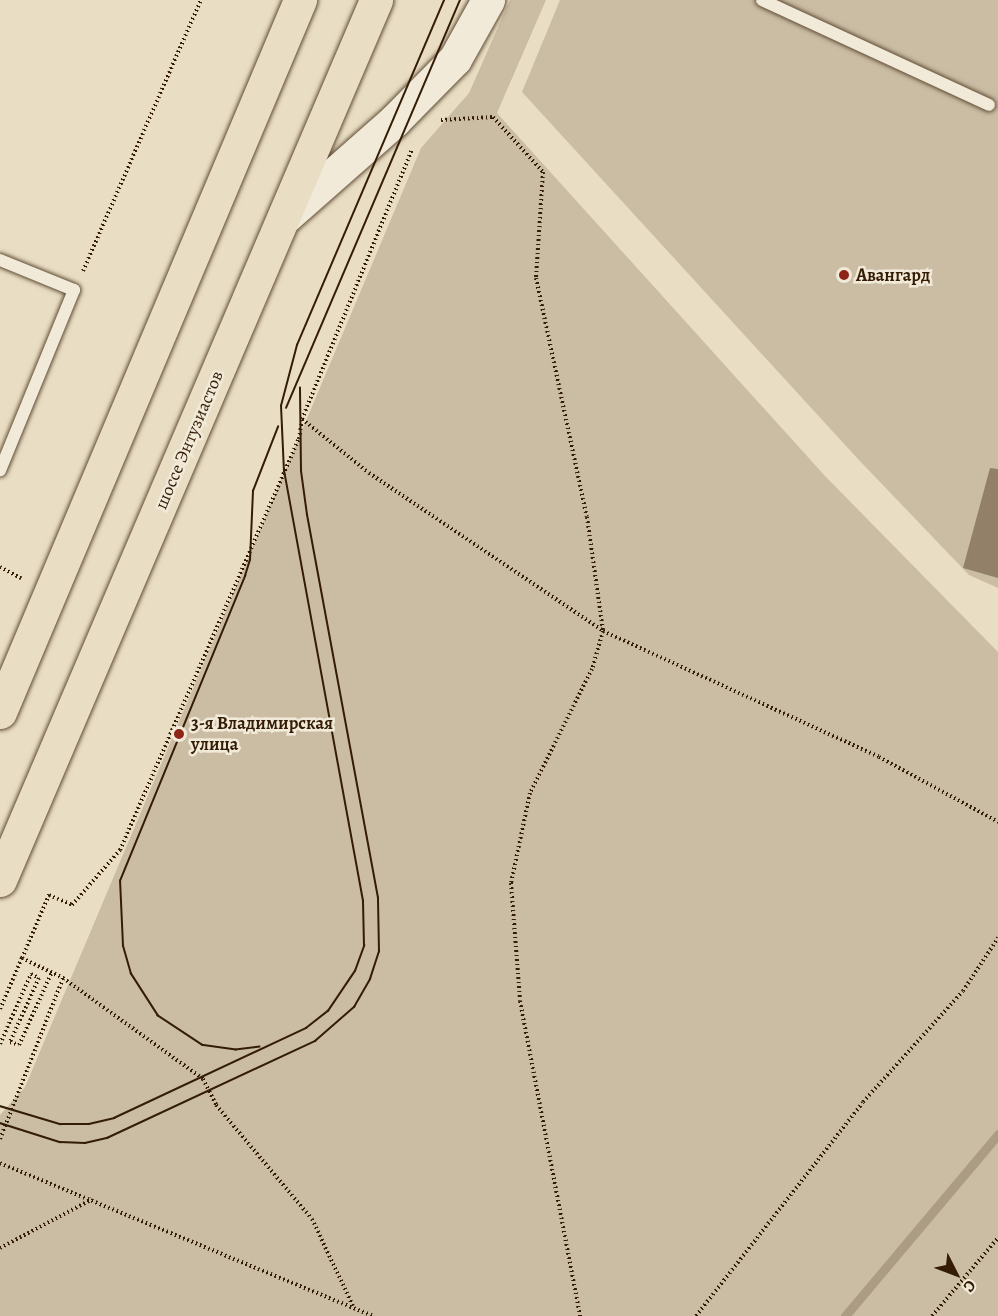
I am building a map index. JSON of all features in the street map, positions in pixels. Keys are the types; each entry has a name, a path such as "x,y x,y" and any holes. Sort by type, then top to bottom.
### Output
{"main road":[{"path":"0,711 300,0"},
{"name":"шоссе Энтузиастов","path":"0,880 376,0"},
{"path":"284,218 394,121 454,59 488,0"}],"lane":[{"path":"762,0 989,105"},
{"path":"0,260 74,290 0,470"}],"path":[{"path":"74,290 201,0"},
{"path":"436,120 493,117 543,172 536,278 587,517 603,631 592,669 530,793 511,883 520,1001 579,1316"},
{"path":"0,1009 49,895 72,905 120,850 299,439 302,419 415,143"},
{"path":"302,419 369,473 603,631 879,757 998,822"},
{"path":"0,567 22,576 18,587"},
{"path":"696,1316 863,1102 963,991 998,938"},
{"path":"22,958 63,978 203,1080 216,1105 312,1219 353,1306"},
{"path":"0,1044 31,974 39,978 10,1042 19,1045 52,972"},
{"path":"0,1140 63,978"},
{"path":"0,1163 93,1199 373,1316"},
{"path":"0,1248 93,1199"},
{"path":"932,1316 998,1238"}],"shaded area":[{"path":"510,0 546,0 497,113 826,477 998,652 998,1316 0,1316 0,1115 25,1087 421,148 469,93"},
{"name":"Авангард","path":"560,0 998,0 998,588 969,575 857,458 522,92"}],"building":[{"path":"990,468 998,469 998,578 963,568"}],"waterway":[{"path":"845,1316 998,1134"}],"tram line":[{"path":"0,1106 60,1124 89,1124 114,1118 306,1028 328,1011 355,971 364,946 363,901 284,472 281,406 297,345 444,0"},
{"path":"286,408 460,0"},
{"path":"0,1123 60,1142 85,1143 107,1138 315,1041 354,1007 370,979 379,952 378,898 307,515 301,471 300,388"},
{"path":"260,1047 236,1050 202,1045 158,1016 131,974 123,946 120,881 245,576 250,560 253,491 278,427"}],"place":[{"name":"Авангард","path":"844,275"},
{"name":"3-я Владимирская улица","path":"179,734"}]}
